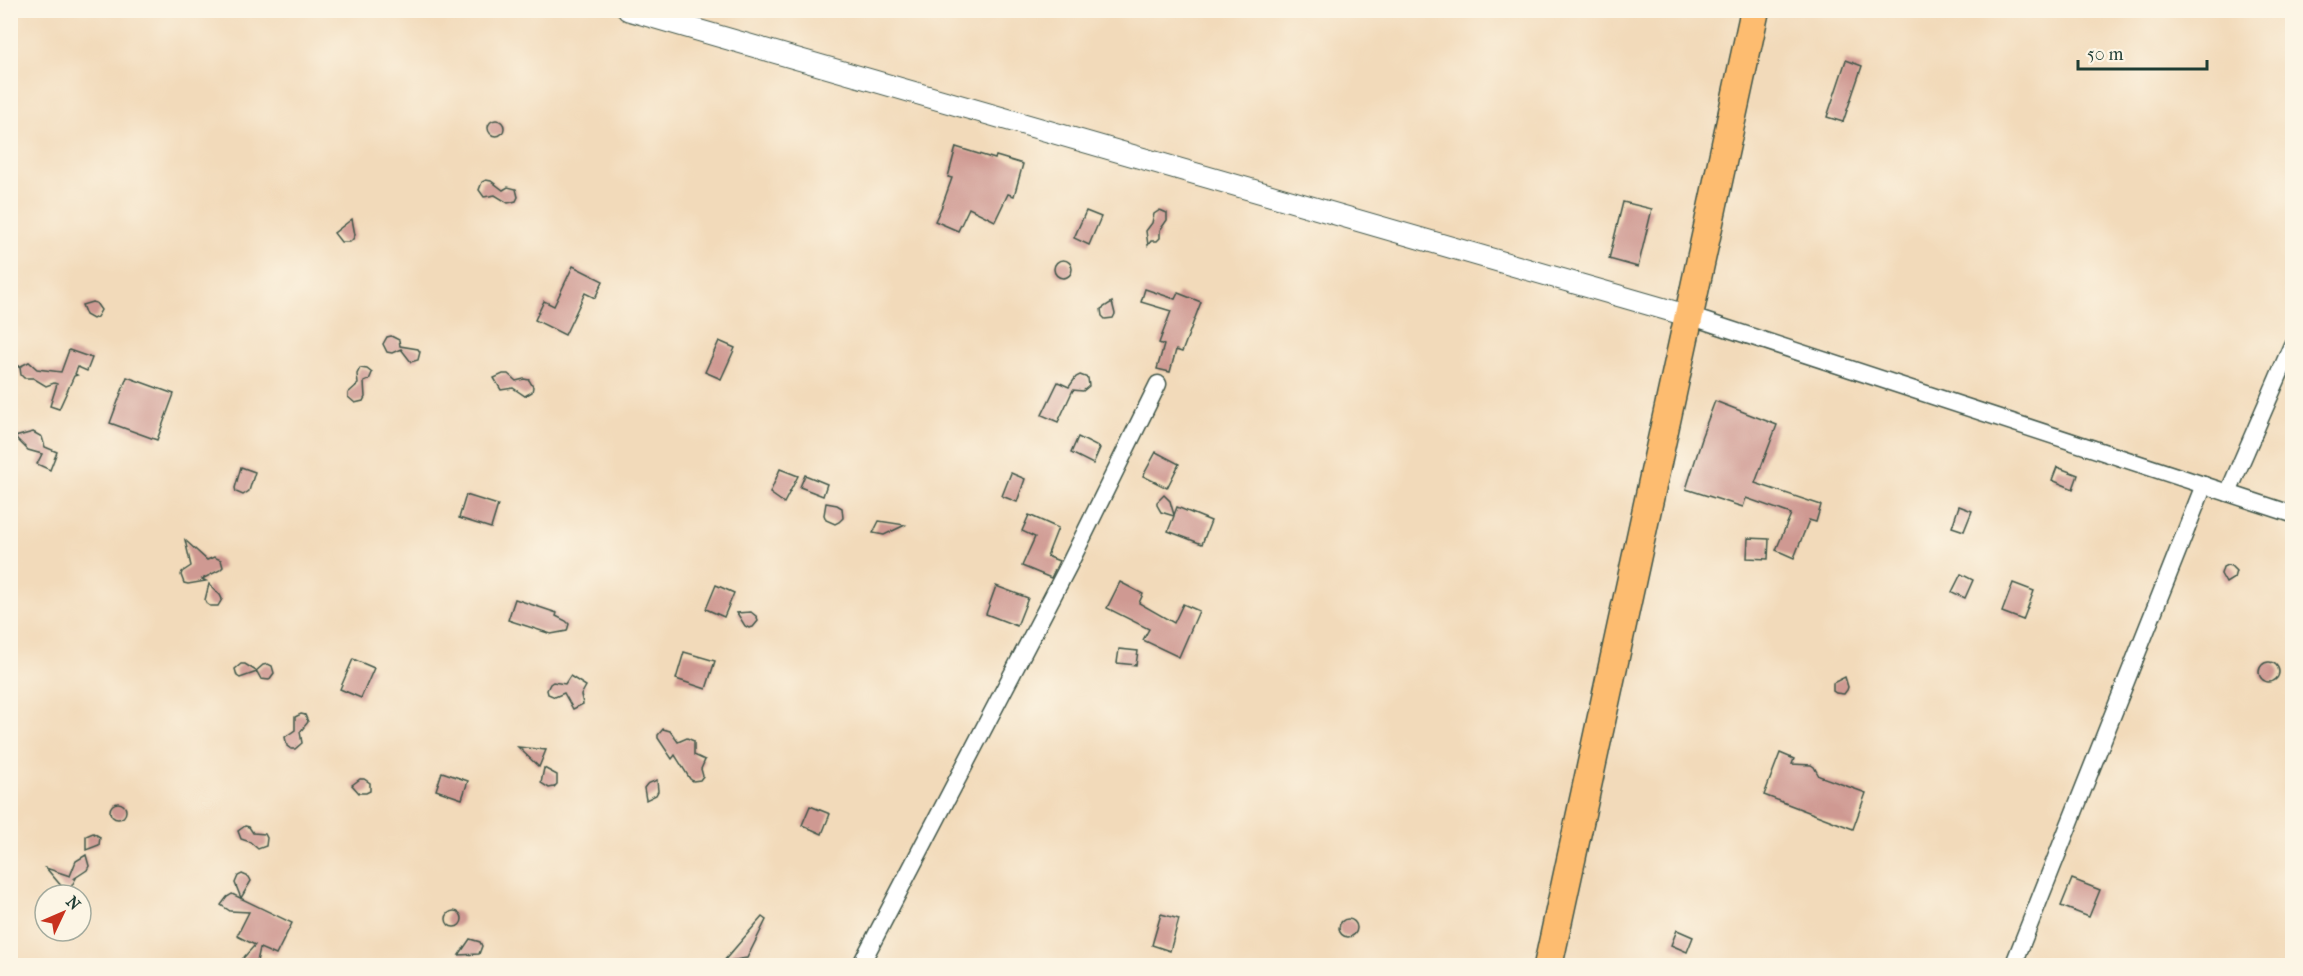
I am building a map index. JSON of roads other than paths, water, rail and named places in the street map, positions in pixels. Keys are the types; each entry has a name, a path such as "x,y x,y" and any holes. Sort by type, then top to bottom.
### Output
{"highway":[{"path":"1548,966 1755,10"}],"street":[{"path":"628,10 1689,316 2292,514"},
{"path":"2228,493 2292,345"},
{"path":"860,966 1069,565 1158,384"},
{"path":"2013,966 2204,485"}]}
